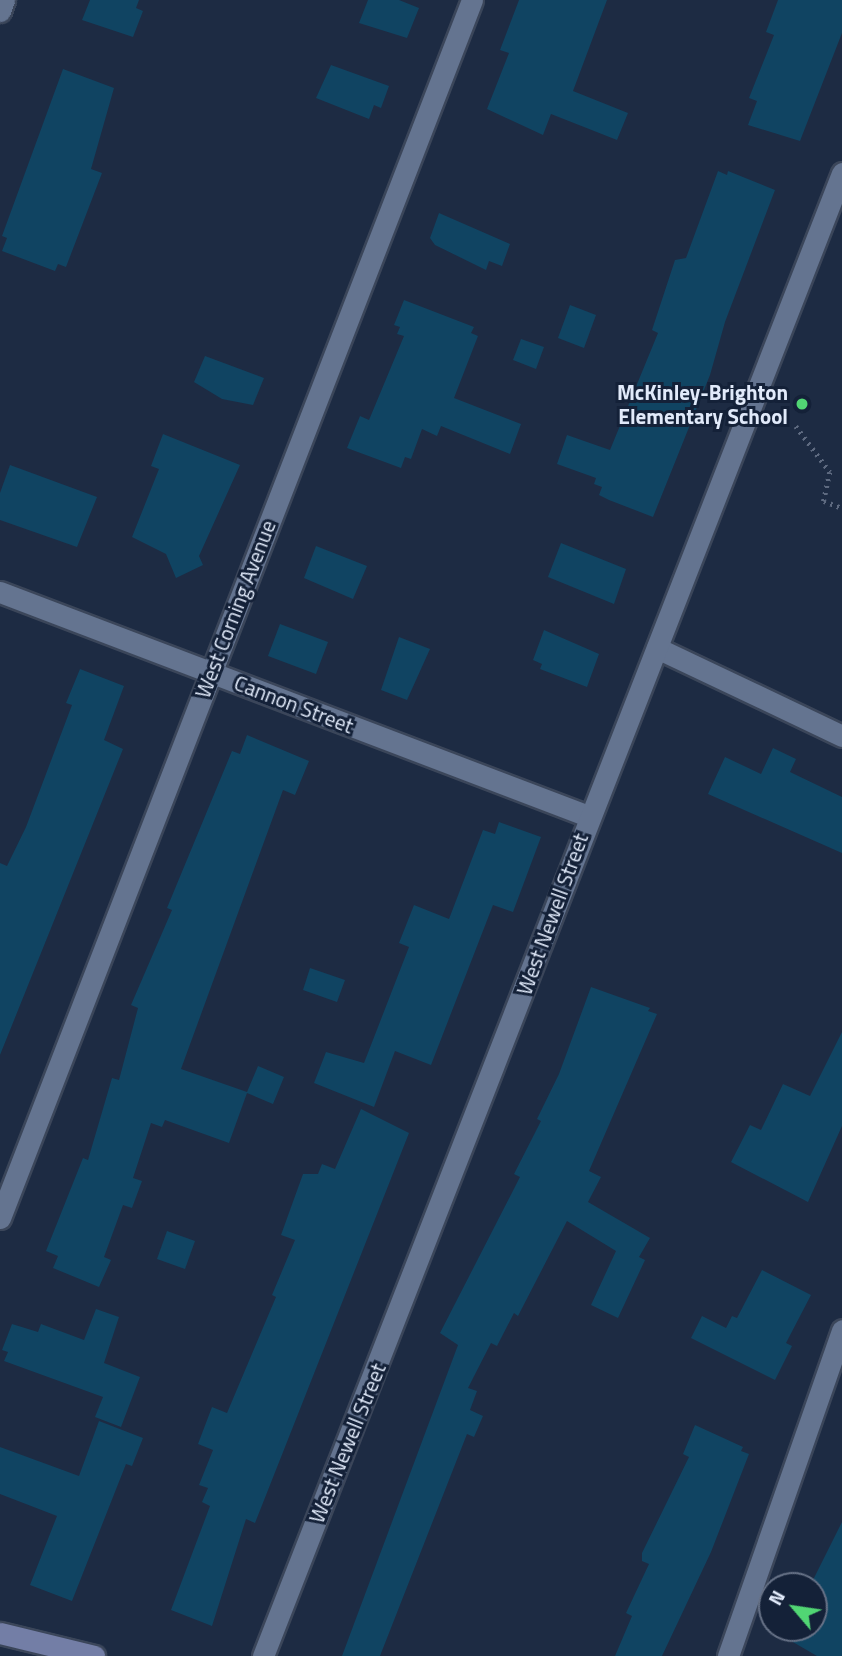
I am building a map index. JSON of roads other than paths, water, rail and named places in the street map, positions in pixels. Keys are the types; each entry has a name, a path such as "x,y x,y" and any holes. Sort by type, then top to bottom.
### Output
{"street":[{"path":"0,11 4,0"},
{"name":"West Corning Avenue","path":"0,1218 471,0"},
{"name":"West Newell Street","path":"263,1656 493,1075 588,816 657,648 842,173"},
{"name":"Cannon Street","path":"0,592 588,816"},
{"path":"657,648 842,736"},
{"path":"728,1656 842,1330"},
{"path":"0,1633 94,1656"}],"place":[{"name":"McKinley-Brighton Elementary School","path":"802,404"}]}
